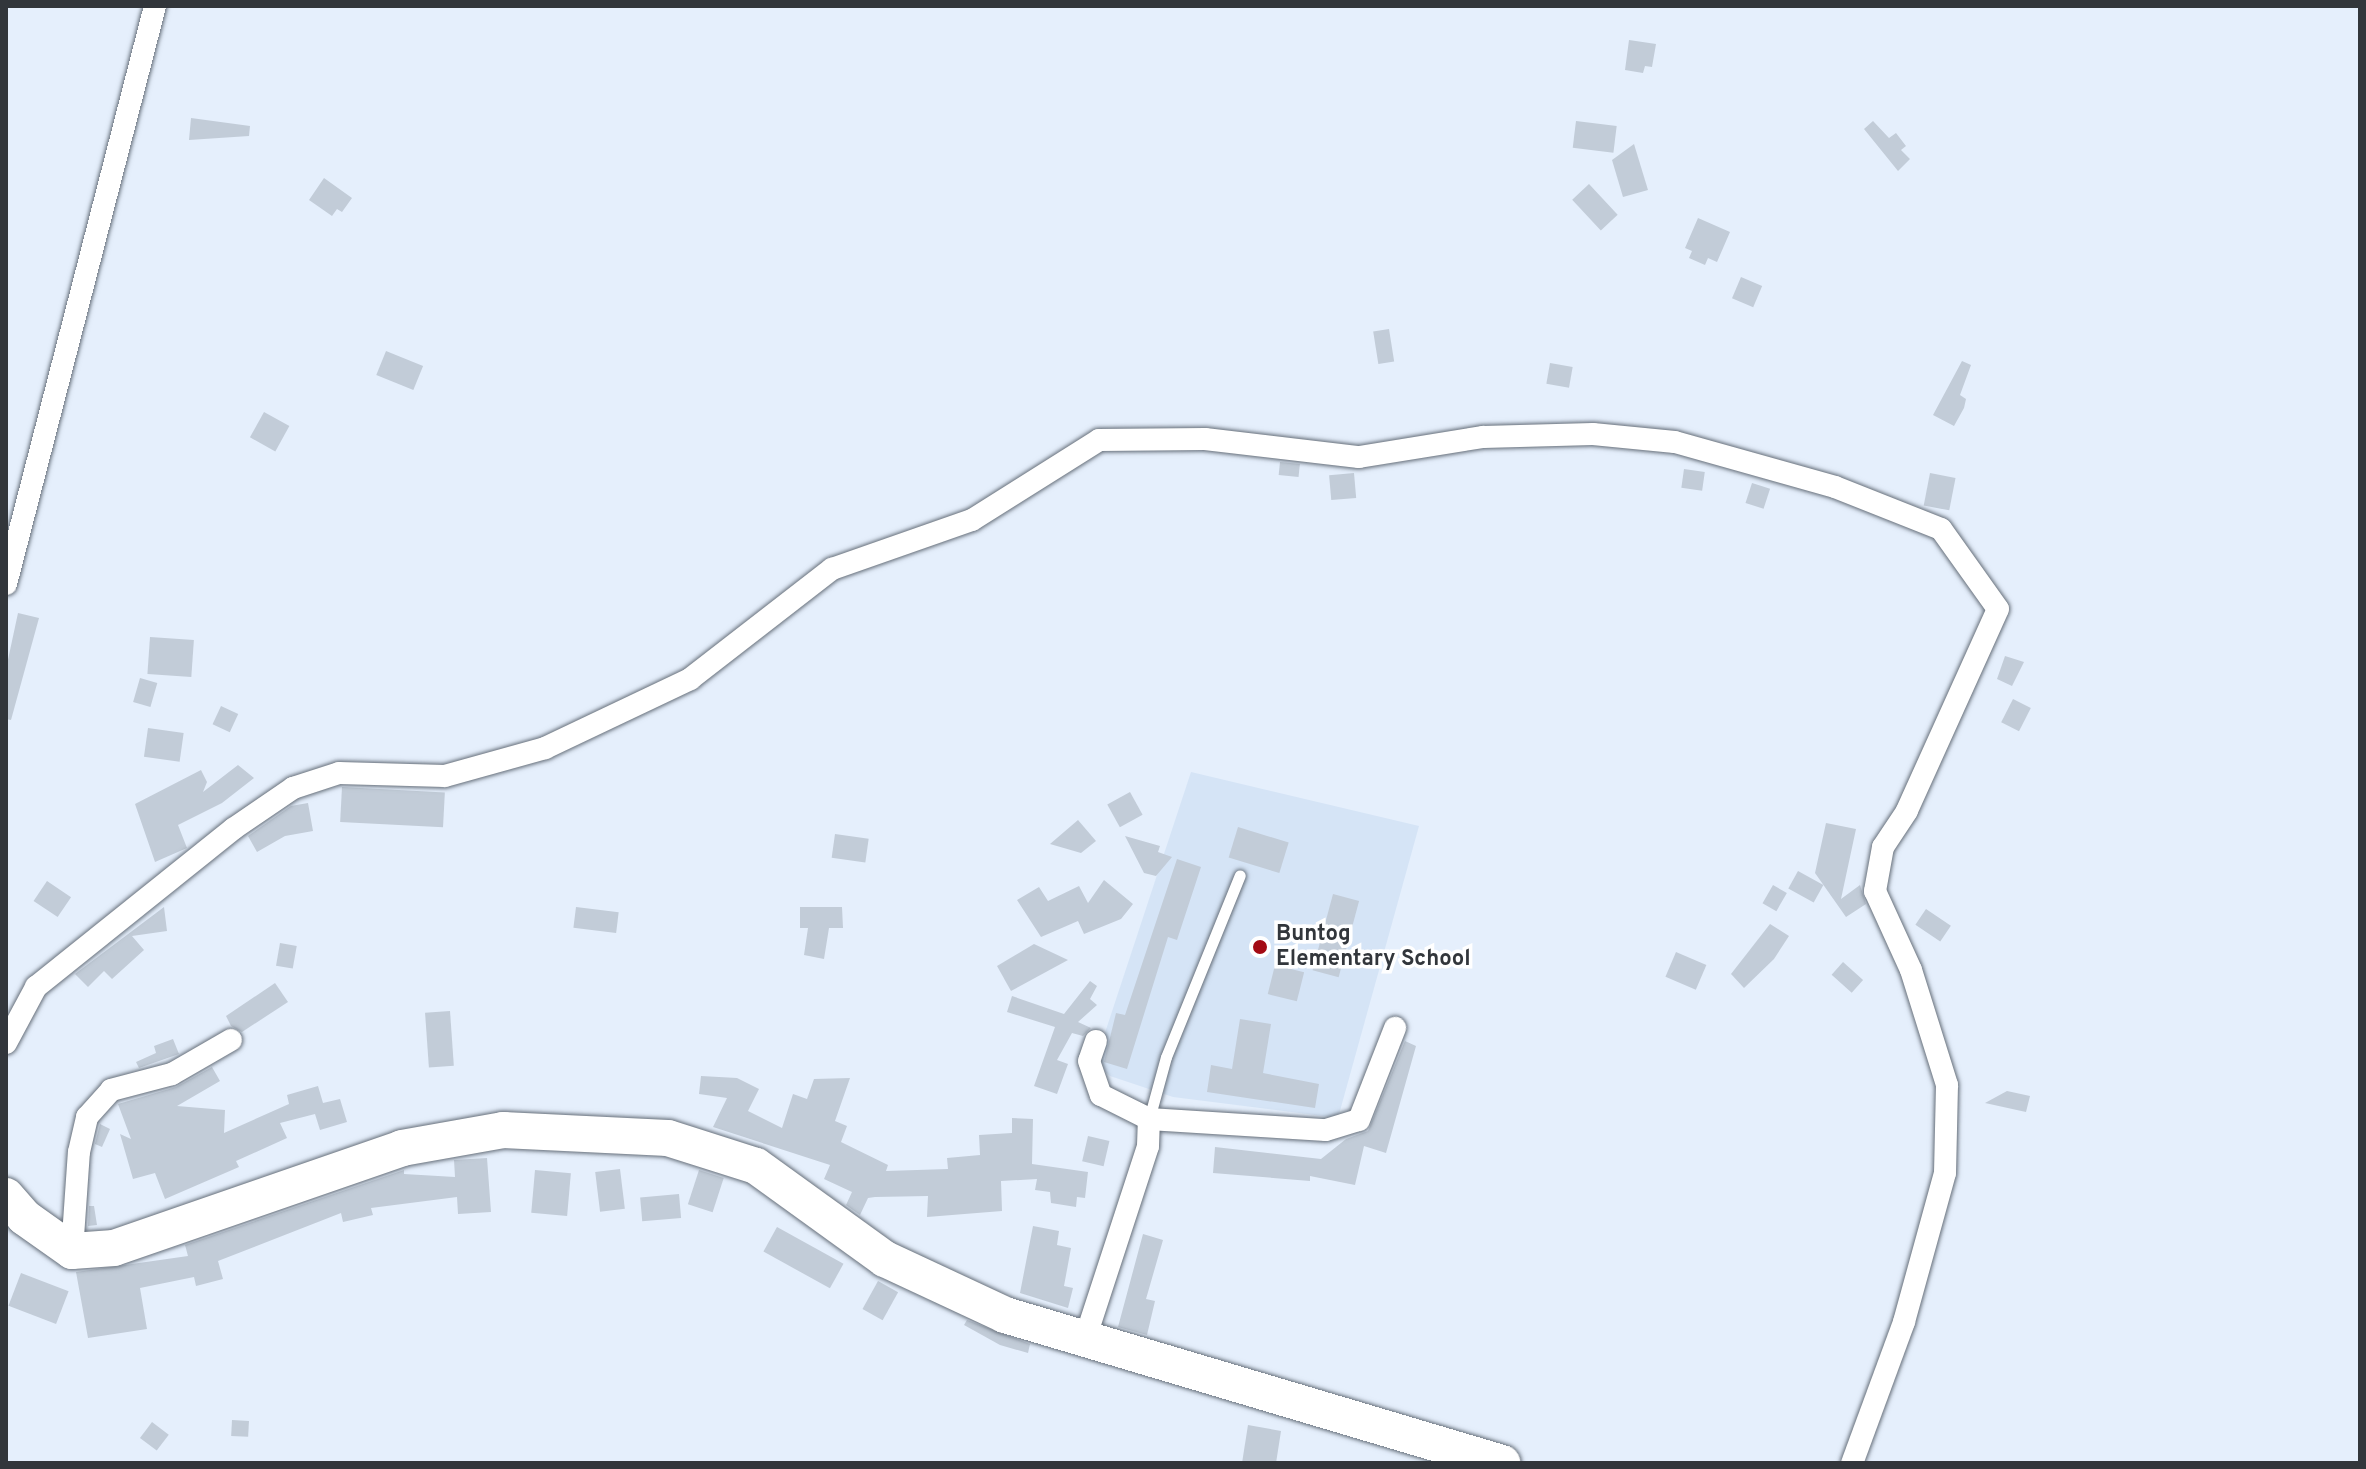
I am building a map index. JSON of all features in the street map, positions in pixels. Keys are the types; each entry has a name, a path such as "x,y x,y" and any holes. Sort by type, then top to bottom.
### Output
{"main road":[{"path":"6,1196 24,1217 72,1251 114,1248 402,1148 503,1130 668,1138 756,1166 885,1259 1005,1315 1502,1463"}],"street":[{"path":"6,584 155,6"},
{"path":"6,1043 36,987 233,829 293,788 339,773 445,776 545,748 690,679 832,569 972,520 1099,440 1205,439 1359,457 1483,437 1593,434 1675,442 1835,487 1941,529 1998,609 1907,811 1883,847 1875,891 1911,970 1947,1085 1945,1173 1904,1322 1852,1463"},
{"path":"1096,1041 1089,1061 1101,1095 1149,1119 1326,1130 1359,1120 1395,1028"},
{"path":"72,1251 79,1152 87,1117 111,1090 172,1074 231,1040"},
{"path":"1085,1339 1148,1146 1149,1119"}],"lane":[{"path":"1149,1119 1166,1057 1240,875"}],"shaded area":[{"name":"Buntog Elementary School","path":"1191,772 1419,826 1338,1118 1173,1097 1110,1076 1095,1063"}],"building":[{"path":"1629,40 1656,44 1652,67 1645,66 1643,73 1625,70"},
{"path":"191,118 250,126 249,136 189,140"},
{"path":"1576,121 1617,126 1613,153 1573,148"},
{"path":"1873,121 1889,138 1896,133 1906,146 1901,150 1910,159 1898,171 1864,129"},
{"path":"1634,144 1648,190 1623,197 1612,160"},
{"path":"324,178 352,198 342,212 337,209 332,216 309,200"},
{"path":"1589,184 1618,215 1601,230 1572,200"},
{"path":"1698,218 1730,232 1717,262 1708,258 1705,265 1689,258 1692,251 1685,248"},
{"path":"1741,277 1762,286 1753,307 1732,298"},
{"path":"1389,329 1394,362 1378,364 1373,332"},
{"path":"386,351 423,366 413,390 376,375"},
{"path":"1962,361 1971,365 1960,395 1966,399 1964,408 1954,426 1933,415"},
{"path":"1550,363 1573,367 1569,388 1546,384"},
{"path":"264,412 289,426 275,451 250,437"},
{"path":"1280,462 1300,464 1299,477 1279,475"},
{"path":"1684,469 1705,472 1702,491 1681,488"},
{"path":"1354,473 1356,498 1331,500 1329,475"},
{"path":"1930,473 1956,478 1949,510 1924,505"},
{"path":"1752,483 1770,489 1764,509 1746,503"},
{"path":"18,613 39,618 11,720 6,719 6,669"},
{"path":"150,637 194,640 191,677 147,674"},
{"path":"2005,656 2024,662 2012,686 1997,679"},
{"path":"140,678 157,683 150,707 133,702"},
{"path":"2013,699 2031,708 2019,731 2001,722"},
{"path":"221,706 238,714 230,732 213,724"},
{"path":"148,728 184,733 180,762 144,757"},
{"path":"238,765 254,778 222,803 178,825 187,848 155,862 135,804 201,770 207,782 203,792"},
{"path":"342,787 445,792 443,827 340,822"},
{"path":"1130,792 1143,815 1120,827 1107,805"},
{"path":"308,803 313,831 285,836 257,852 248,836 291,806"},
{"path":"1078,820 1096,841 1081,853 1050,844"},
{"path":"1826,823 1856,829 1841,899 1860,885 1866,904 1846,917 1815,873"},
{"path":"1238,827 1289,842 1279,873 1229,858"},
{"path":"835,834 869,839 865,862 832,858"},
{"path":"1125,836 1160,846 1158,852 1172,857 1156,876 1144,873"},
{"path":"1177,859 1201,867 1177,940 1168,937 1127,1069 1104,1062 1116,1013 1125,1015"},
{"path":"1798,871 1823,885 1814,903 1788,888"},
{"path":"1104,880 1133,904 1121,919 1084,934 1078,921 1041,937 1017,900 1039,887 1048,901 1079,886 1088,903"},
{"path":"47,881 71,897 58,917 34,901"},
{"path":"1773,885 1787,893 1776,911 1762,903"},
{"path":"1333,894 1359,901 1339,977 1313,970"},
{"path":"164,907 167,931 132,936 144,950 112,979 104,971 88,987 75,974"},
{"path":"576,907 619,912 616,933 573,928"},
{"path":"800,907 842,907 843,928 829,928 824,959 804,955 808,928 800,928"},
{"path":"1926,909 1951,926 1940,942 1915,925"},
{"path":"1770,924 1789,936 1774,959 1744,988 1731,974"},
{"path":"280,943 297,946 293,969 276,966"},
{"path":"1034,944 1068,960 1011,991 997,966"},
{"path":"1676,952 1706,965 1696,990 1665,977"},
{"path":"1843,962 1863,980 1852,993 1832,975"},
{"path":"1275,965 1304,972 1297,1001 1268,994"},
{"path":"1090,981 1097,986 1090,999 1097,1005 1078,1022 1091,1028 1083,1036 1072,1033 1057,1060 1068,1064 1057,1094 1034,1086 1055,1027 1007,1012 1012,996 1064,1014"},
{"path":"275,983 288,1002 242,1032 231,1026 226,1016"},
{"path":"450,1011 454,1066 429,1068 425,1013"},
{"path":"1240,1019 1271,1024 1263,1073 1319,1084 1315,1108 1207,1092 1211,1065 1232,1069"},
{"path":"173,1039 179,1054 139,1068 136,1062 156,1053 154,1046"},
{"path":"1405,1041 1416,1046 1386,1153 1364,1146 1355,1185 1310,1176 1310,1181 1213,1173 1215,1147 1321,1159 1346,1139 1368,1131"},
{"path":"212,1067 220,1081 177,1106 225,1110 224,1133 289,1104 287,1095 318,1086 323,1103 340,1099 347,1122 320,1130 315,1114 280,1123 287,1138 236,1161 239,1167 165,1199 155,1173 133,1179 120,1134 131,1139 118,1104 176,1087"},
{"path":"701,1076 737,1078 759,1089 748,1111 782,1128 793,1094 807,1099 814,1079 850,1078 835,1121 847,1126 841,1142 888,1165 886,1171 948,1169 947,1158 980,1155 979,1135 1012,1133 1012,1118 1033,1119 1032,1164 1088,1172 1085,1198 1077,1197 1076,1207 1051,1203 1050,1192 1035,1190 1037,1179 1001,1181 1002,1211 927,1217 928,1196 875,1197 868,1198 860,1215 846,1205 852,1192 824,1179 830,1165 713,1127 727,1098 699,1094"},
{"path":"2007,1091 2030,1096 2026,1112 1985,1103"},
{"path":"100,1124 110,1129 102,1147 95,1144"},
{"path":"1088,1136 1109,1141 1104,1166 1082,1161"},
{"path":"487,1158 491,1212 458,1214 457,1197 371,1208 373,1215 343,1222 341,1213 218,1261 223,1279 196,1286 194,1277 140,1288 147,1329 88,1338 76,1272 188,1256 185,1245 404,1170 404,1174 455,1177 454,1160"},
{"path":"620,1169 625,1209 600,1212 595,1172"},
{"path":"535,1170 571,1173 567,1216 531,1213"},
{"path":"699,1170 724,1178 713,1212 688,1204"},
{"path":"679,1194 681,1218 642,1221 640,1197"},
{"path":"89,1206 94,1206 97,1225 88,1226"},
{"path":"1033,1226 1059,1231 1057,1245 1071,1248 1064,1286 1073,1288 1068,1308 1020,1293"},
{"path":"777,1227 843,1264 830,1288 763,1251"},
{"path":"1143,1234 1163,1240 1146,1299 1155,1301 1147,1335 1118,1327"},
{"path":"21,1273 69,1291 56,1324 8,1306"},
{"path":"878,1281 898,1292 883,1320 862,1309"},
{"path":"967,1320 1030,1344 1028,1353 1000,1345 964,1325"},
{"path":"232,1420 249,1421 248,1437 231,1436"},
{"path":"152,1422 169,1435 157,1451 140,1438"},
{"path":"1248,1425 1281,1431 1276,1463 1242,1463"}],"place":[{"name":"Buntog Elementary School","path":"1260,947"}]}
